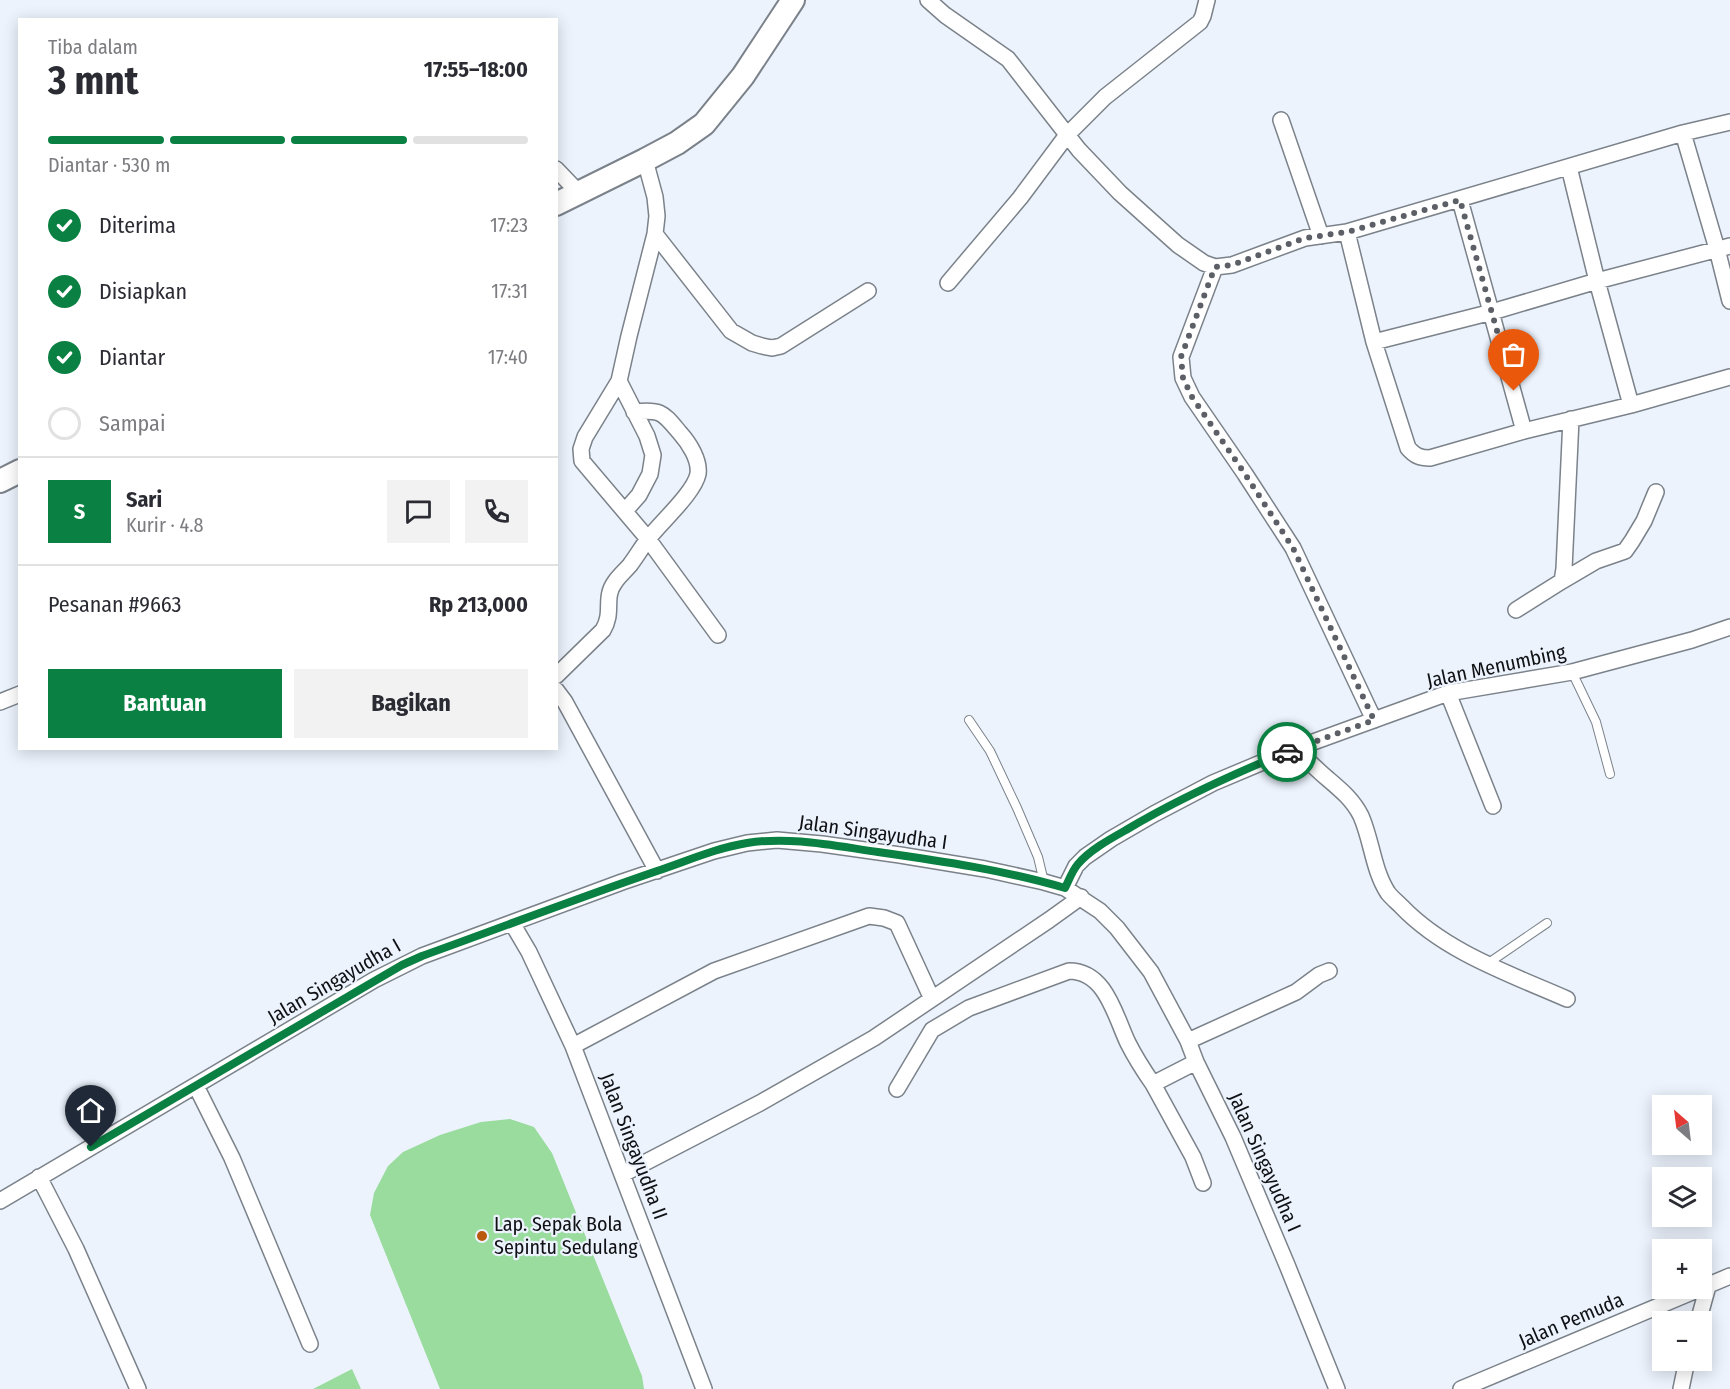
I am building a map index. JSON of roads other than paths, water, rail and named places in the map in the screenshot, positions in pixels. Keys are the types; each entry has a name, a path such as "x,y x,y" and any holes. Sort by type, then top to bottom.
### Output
{"main road":[{"path":"558,203 677,143 704,124 742,76 793,0"},
{"path":"0,482 18,472"}],"street":[{"path":"928,0 945,15 1008,59 1067,135 1104,176 1178,244 1204,263 1215,267 1232,265 1305,238 1347,232 1683,133 1730,122"},
{"path":"948,283 1020,198 1067,135 1105,97 1200,22 1207,0"},
{"path":"1281,120 1321,236"},
{"path":"1683,133 1724,248 1730,301"},
{"path":"645,160 655,197 657,216 655,234 619,381 585,436 581,449 582,461 648,539 718,634"},
{"path":"1569,167 1631,405"},
{"path":"558,171 579,193"},
{"path":"1460,200 1524,430"},
{"path":"1347,232 1374,342 1408,448 1421,458 1430,458 1524,430 1631,405 1730,377"},
{"path":"655,234 731,331 762,346 772,348 781,346 868,291"},
{"path":"1374,342 1724,248"},
{"path":"1215,267 1181,357 1183,378 1192,397 1293,548 1374,720"},
{"path":"619,381 647,436 653,455 650,474 639,495 624,511"},
{"path":"558,674 603,630 608,622 609,595 614,583 695,481 698,472 698,462 685,438 662,413 651,410 634,412"},
{"path":"1562,581 1571,419"},
{"path":"1516,610 1596,561 1625,551 1644,521 1656,492"},
{"name":"Jalan Menumbing","path":"1065,888 1076,866 1111,838 1213,783 1294,749 1448,693 1572,672 1692,640 1730,627"},
{"path":"558,693 657,871"},
{"path":"1448,693 1493,806"},
{"path":"0,702 18,695"},
{"path":"1294,749 1342,790 1356,808 1369,838 1379,874 1389,894 1413,919 1437,938 1567,999"},
{"name":"Jalan Singayudha I","path":"0,1201 402,965 422,956 714,851 747,843 777,840 822,844 985,869 1044,882 1065,888 1081,897 1117,928 1151,972 1188,1041 1242,1158 1337,1389"},
{"path":"623,1174 770,1097 874,1038 1081,897"},
{"path":"573,1046 714,971 869,916 897,923 932,999"},
{"name":"Jalan Singayudha II","path":"512,923 529,952 573,1046 704,1389"},
{"path":"897,1089 932,1030 969,1008 1069,971 1080,971 1097,981 1110,1001 1128,1044 1193,1157 1203,1183"},
{"path":"1188,1041 1296,992 1319,975 1329,971"},
{"path":"1153,1084 1196,1062"},
{"path":"196,1086 232,1158 310,1344"},
{"path":"39,1177 76,1249 138,1389"},
{"name":"Jalan Pemuda","path":"1712,1284 1730,1276"},
{"name":"Jalan Pemuda","path":"1461,1389 1677,1299"},
{"path":"1681,1389 1685,1371"}],"lane":[{"path":"1572,672 1596,722 1610,774"},
{"path":"969,720 990,751 1038,856 1044,882"},
{"path":"1487,963 1547,923"}],"place":[{"name":"Lap. Sepak Bola Sepintu Sedulang","path":"482,1236"}]}
